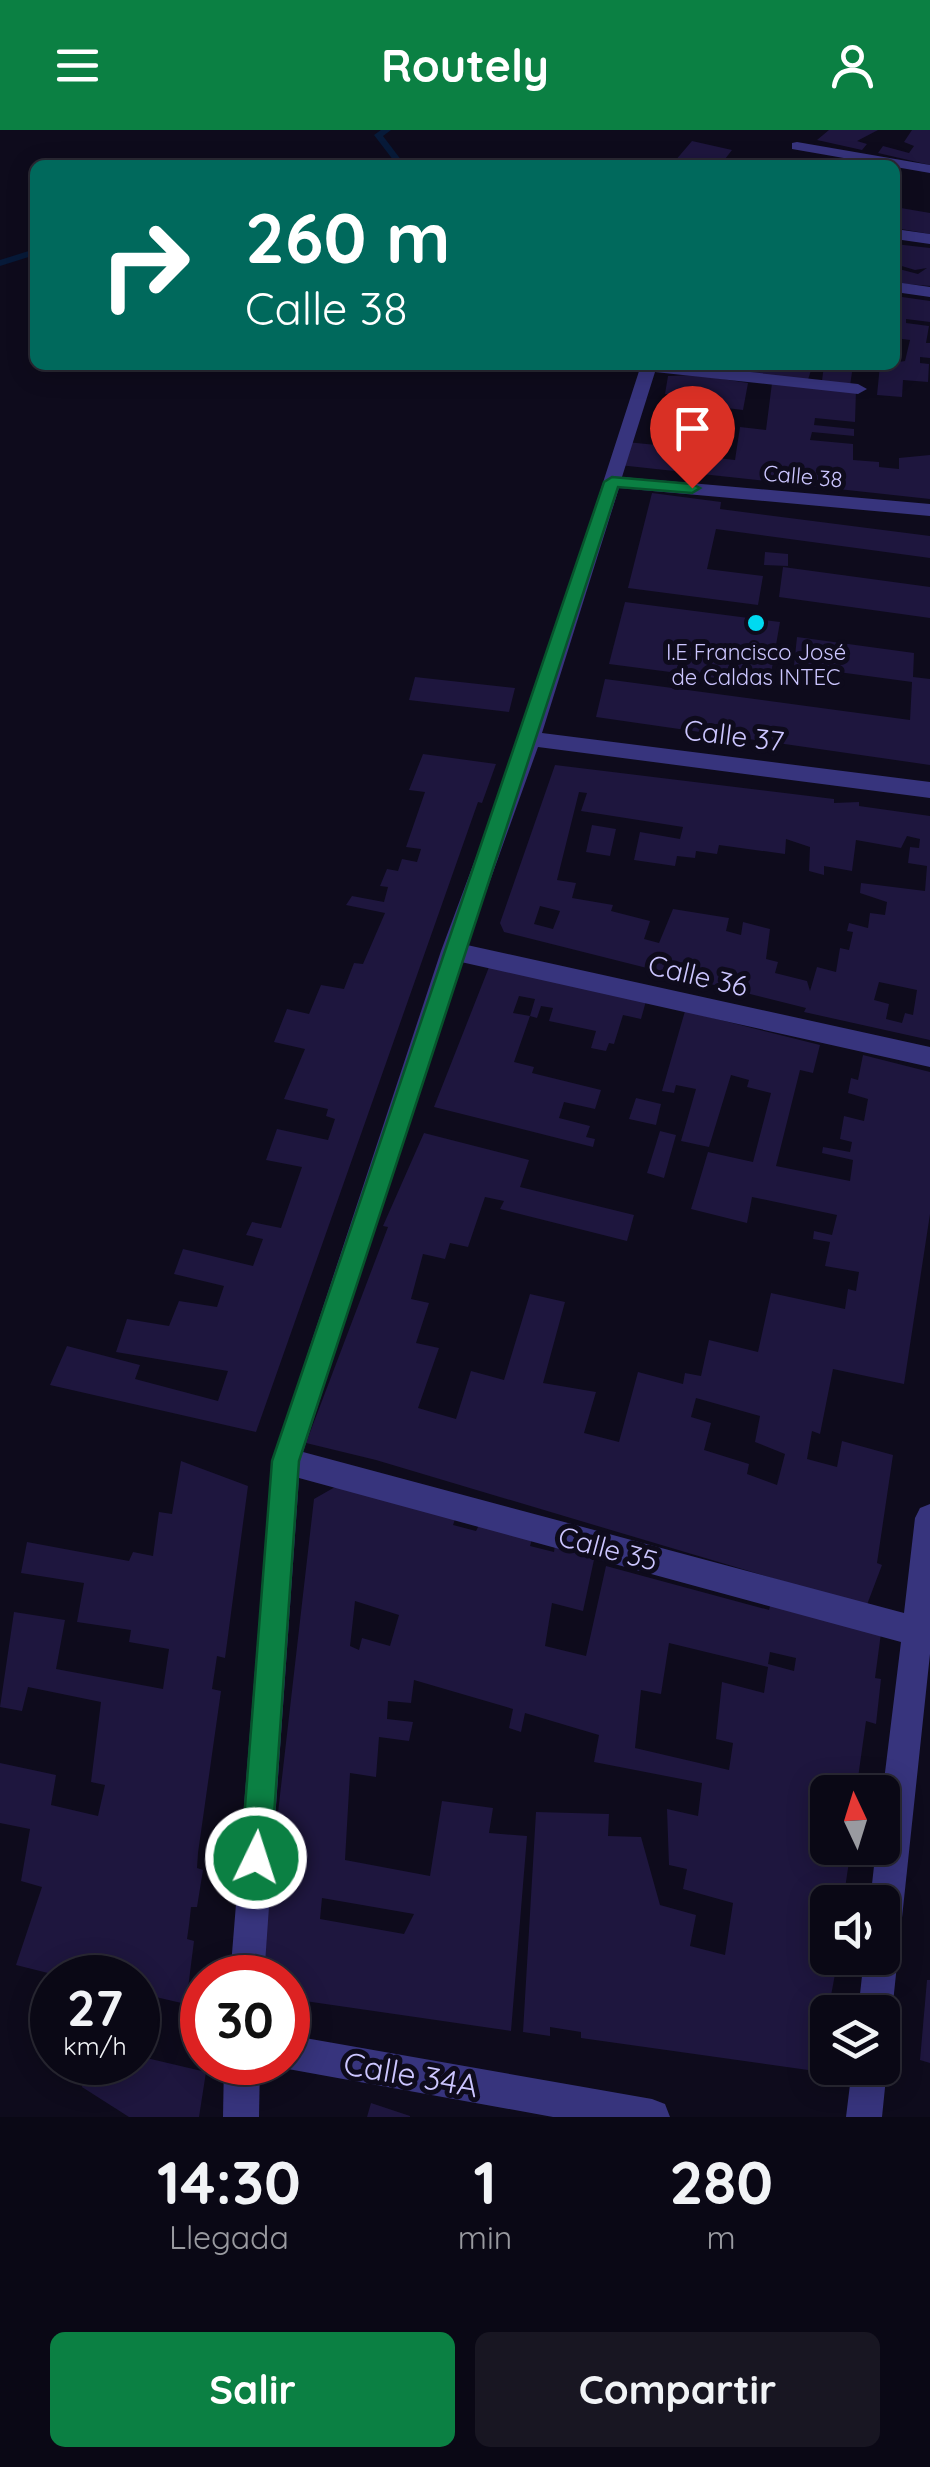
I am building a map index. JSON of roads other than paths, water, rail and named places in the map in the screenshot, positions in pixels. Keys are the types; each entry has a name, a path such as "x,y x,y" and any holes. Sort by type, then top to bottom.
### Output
{"street":[{"path":"790,160 806,130"},
{"path":"797,146 878,160"},
{"path":"900,164 930,169"},
{"path":"900,235 930,239"},
{"path":"900,288 930,292"},
{"path":"249,1955 286,1461 453,951 530,738 647,370"},
{"path":"691,370 858,390"},
{"name":"Calle 38","path":"612,482 930,510"},
{"name":"Calle 37","path":"530,738 930,790"},
{"name":"Calle 36","path":"453,951 930,1057"},
{"name":"Calle 35","path":"286,1461 924,1634"},
{"path":"890,1885 924,1634 930,1518"},
{"name":"Calle 34A","path":"310,2056 652,2117"},
{"path":"242,2085 242,2117"},
{"path":"864,2117 867,2085"}],"waterway":[{"path":"387,130 378,135 397,160"},
{"path":"0,263 30,254"}],"place":[{"name":"I.E Francisco José de Caldas INTEC","path":"756,623"}]}
